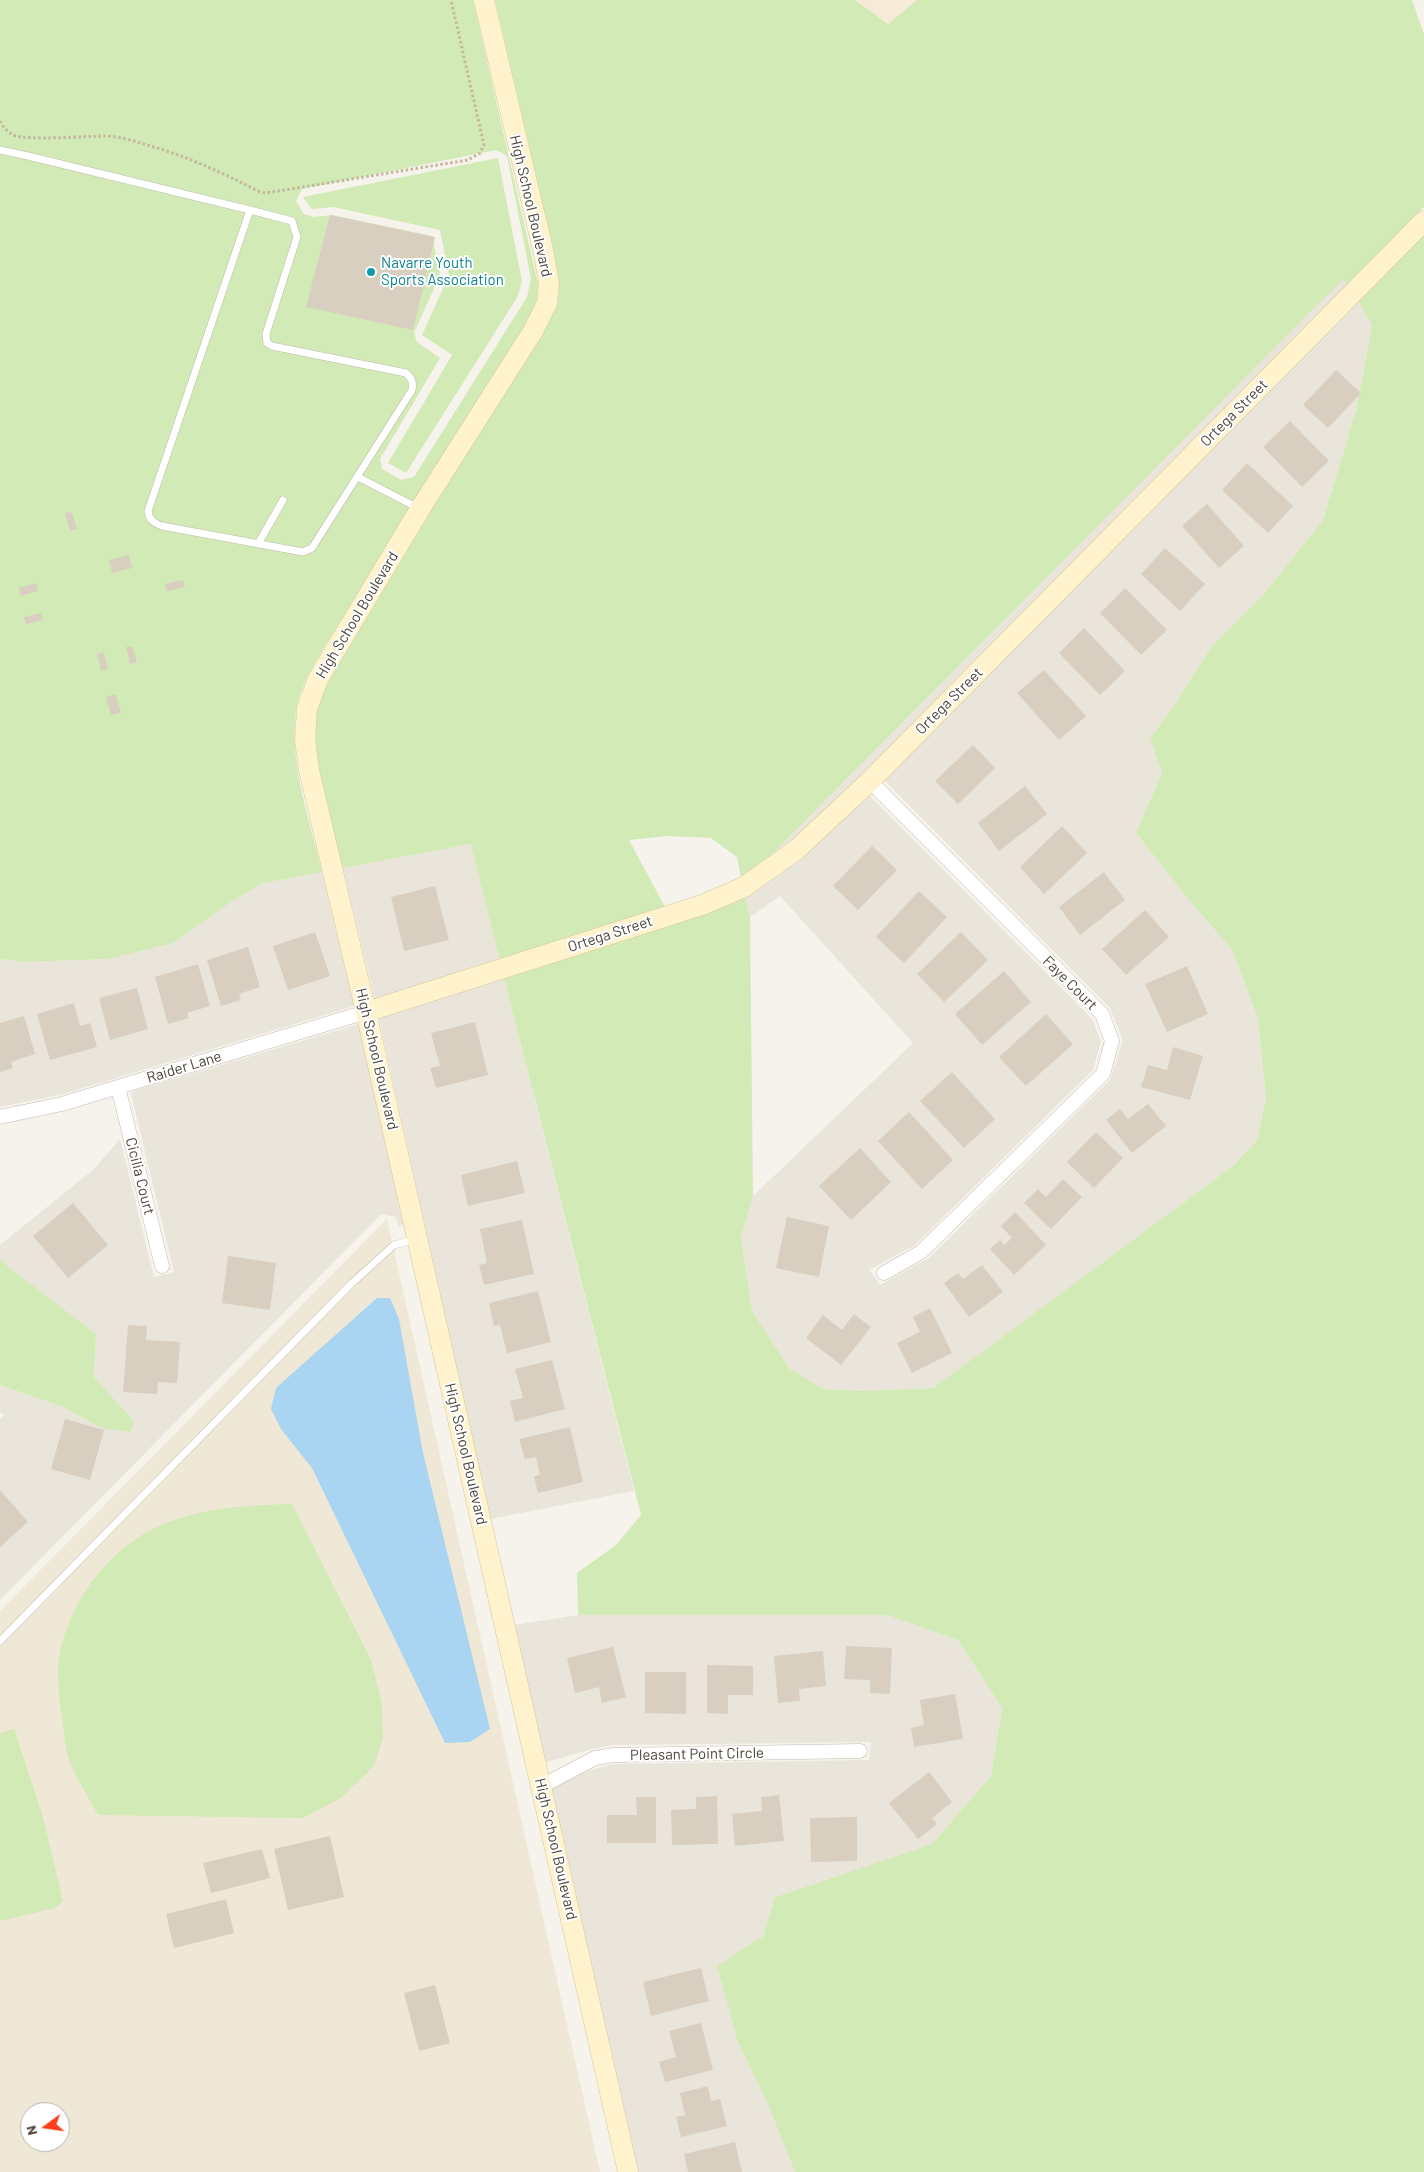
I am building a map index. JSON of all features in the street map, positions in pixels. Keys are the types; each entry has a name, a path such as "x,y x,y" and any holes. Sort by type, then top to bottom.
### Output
{"street":[{"name":"High School Boulevard","path":"484,0 543,250 549,283 547,303 533,331 420,509 318,679 307,709 305,740 309,770 366,1012 628,2172"},
{"name":"Ortega Street","path":"366,1012 702,905 744,887 796,850 870,781 1424,221"},
{"name":"Faye Court","path":"870,781 1102,1014 1112,1041 1103,1074 921,1252 884,1272"},
{"name":"Raider Lane","path":"0,1117 62,1104 366,1012"},
{"name":"Cicilia Court","path":"118,1087 162,1266"},
{"name":"Pleasant Point Circle","path":"542,1786 595,1758 614,1755 860,1751"}],"lane":[{"path":"0,150 250,210 292,221 296,237 266,334 267,343 272,346 406,373 412,380 412,390 312,548 298,552 162,526 151,521 148,511 250,210"},
{"path":"358,477 420,509"},
{"path":"258,544 283,500"},
{"path":"0,1641 351,1284 394,1245 417,1239"}],"path":[{"path":"0,121 2,126 14,135 35,137 109,136 148,145 210,166 260,192 266,193 468,160 480,153 484,145 451,0"}],"shaded area":[{"path":"855,0 917,0 888,24"},
{"path":"1343,278 1347,284 862,774 789,844 768,858"},
{"path":"1358,301 1372,325 1357,407 1323,520 1263,595 1211,647 1174,706 1150,738 1162,773 1136,833 1189,900 1232,950 1258,1019 1266,1099 1257,1140 1233,1166 933,1388 861,1391 824,1389 790,1369 752,1311 741,1237 753,1196 913,1043 780,896 750,917 745,896 869,795 1092,1019 1101,1042 1093,1070 915,1245 869,1270 880,1285 929,1258 1110,1080 1122,1043 1122,1038 1110,1008 884,780"},
{"path":"471,844 500,960 375,1000 343,868"},
{"path":"322,872 354,1006 60,1095 0,1107 0,959 21,962 108,959 173,943 260,884"},
{"path":"504,978 634,1491 490,1519 379,1018"},
{"path":"359,1024 403,1223 399,1227 396,1217 381,1214 0,1600 0,1419 4,1415 0,1412 0,1385 63,1407 101,1428 134,1421 94,1377 96,1334 0,1260 0,1245 94,1169 120,1139 154,1277 174,1272 131,1094 134,1091"},
{"path":"387,1219 600,2172 0,2172 0,1611"},
{"path":"578,1615 887,1615 958,1640 1002,1708 991,1776 932,1844 775,1897 763,1936 717,1966 737,2040 766,2100 795,2172 637,2172 548,1781 614,1764 869,1760 871,1742 614,1745 592,1749 544,1763 514,1625"}],"green space":[{"path":"0,0 473,0 538,284 537,301 524,327 312,668 299,698 296,712 295,752 302,792 322,872 260,884 173,943 108,959 21,962 0,959","holes":["496,150 507,156 531,279 527,297 414,477 401,480 382,469 380,459 440,358 417,342 414,333 440,275 432,236 332,215 313,217 304,214 296,201 302,189"]},
{"path":"495,0 855,0 888,24 917,0 1412,0 1424,34 1424,207 1347,284 1343,279 768,858 741,878 737,857 711,838 667,836 629,840 665,907 500,960 471,844 343,868 323,790 319,769 316,729 317,711 328,682 430,513 542,335 558,303 559,281 553,248"},
{"path":"498,158 522,281 518,296 406,473 388,463 452,355 422,335 449,275 440,230 333,207 312,209 303,197"},
{"path":"1424,234 1424,2172 795,2172 766,2100 737,2040 717,1966 763,1936 775,1897 932,1844 991,1776 1002,1708 958,1640 887,1615 578,1615 577,1573 616,1545 641,1515 504,978 745,896 750,917 753,1196 741,1237 752,1311 790,1369 824,1389 861,1391 933,1388 1233,1166 1257,1140 1266,1099 1258,1019 1232,950 1189,900 1136,833 1162,773 1150,738 1174,706 1211,647 1263,595 1323,520 1357,407 1372,325 1358,301"},
{"path":"0,1260 96,1334 94,1377 134,1421 130,1432 101,1428 63,1407 0,1385"},
{"path":"292,1504 371,1660 382,1704 383,1738 374,1766 341,1798 303,1818 98,1815 77,1777 67,1754 58,1688 60,1652 74,1612 85,1593 97,1575 128,1544 146,1532 166,1523 212,1510 244,1506"},
{"path":"14,1729 42,1814 63,1901 55,1908 0,1921 0,1733"}],"water":[{"path":"377,1298 390,1298 399,1319 423,1453 490,1729 470,1742 445,1743 312,1468 281,1429 271,1409 276,1388"}],"building":[{"name":"Navarre Youth Sports Association","path":"330,215 435,237 413,330 306,307"},
{"path":"1336,370 1361,393 1328,428 1303,405"},
{"path":"1290,421 1329,461 1302,487 1263,447"},
{"path":"1247,463 1293,506 1268,533 1222,490"},
{"path":"1207,504 1244,546 1219,568 1182,526"},
{"path":"72,512 77,529 70,531 65,513"},
{"path":"1165,548 1205,584 1180,611 1141,574"},
{"path":"129,555 132,568 112,573 109,560"},
{"path":"183,580 185,587 167,591 165,584"},
{"path":"36,583 38,591 20,596 19,588"},
{"path":"1125,588 1167,630 1141,655 1100,613"},
{"path":"41,613 43,620 26,624 24,617"},
{"path":"1084,628 1125,671 1100,695 1059,653"},
{"path":"132,646 137,662 130,664 126,647"},
{"path":"104,652 108,669 101,671 97,654"},
{"path":"1044,670 1086,716 1059,740 1017,693"},
{"path":"116,694 121,713 111,715 106,697"},
{"path":"973,745 995,768 958,804 935,781"},
{"path":"1025,786 1047,814 999,851 978,823"},
{"path":"1062,826 1087,853 1044,894 1020,867"},
{"path":"872,846 897,870 858,910 833,886"},
{"path":"1104,872 1125,900 1080,935 1059,907"},
{"path":"435,886 449,940 404,951 391,897"},
{"path":"919,891 947,917 904,963 876,937"},
{"path":"1145,910 1169,937 1126,975 1102,949"},
{"path":"315,932 330,976 288,990 273,946"},
{"path":"961,932 988,960 944,1002 917,974"},
{"path":"248,947 260,987 239,994 241,1000 221,1006 207,960"},
{"path":"198,964 210,1006 187,1013 189,1018 168,1024 155,977"},
{"path":"1187,966 1208,1014 1167,1032 1145,984"},
{"path":"1004,971 1031,1002 982,1045 955,1014"},
{"path":"137,988 148,1029 110,1040 99,998"},
{"path":"74,1003 80,1026 90,1023 97,1047 50,1060 37,1014"},
{"path":"1046,1014 1073,1044 1026,1086 999,1057"},
{"path":"24,1016 35,1054 11,1062 13,1068 0,1072 0,1023"},
{"path":"475,1022 488,1075 436,1088 430,1068 440,1066 431,1033"},
{"path":"1173,1047 1203,1056 1190,1100 1141,1087 1148,1065 1167,1070"},
{"path":"952,1072 995,1119 964,1148 920,1101"},
{"path":"1148,1104 1166,1126 1132,1153 1106,1120 1120,1109 1128,1119"},
{"path":"909,1112 953,1160 922,1189 878,1141"},
{"path":"1096,1132 1123,1158 1094,1188 1067,1162"},
{"path":"860,1148 891,1182 851,1220 819,1186"},
{"path":"517,1161 525,1193 468,1206 461,1175"},
{"path":"1063,1179 1082,1197 1051,1229 1024,1203 1038,1189 1046,1197"},
{"path":"73,1203 108,1245 68,1278 33,1236"},
{"path":"1015,1212 1046,1245 1014,1275 990,1249 1000,1240 1004,1245 1012,1238 1001,1226"},
{"path":"787,1217 829,1226 819,1277 776,1268"},
{"path":"522,1220 534,1274 484,1285 479,1265 487,1263 480,1229"},
{"path":"228,1256 276,1263 270,1310 222,1303"},
{"path":"982,1265 1003,1292 969,1317 944,1283 958,1273 963,1279"},
{"path":"538,1291 551,1342 507,1353 500,1325 494,1326 489,1303"},
{"path":"930,1308 952,1353 912,1373 897,1343 920,1332 913,1317"},
{"path":"854,1314 871,1327 841,1365 806,1338 823,1315 842,1330"},
{"path":"128,1325 147,1326 146,1340 180,1342 177,1383 158,1382 157,1394 123,1392"},
{"path":"552,1360 565,1409 515,1422 510,1401 523,1398 515,1369"},
{"path":"65,1419 104,1430 90,1480 51,1469"},
{"path":"570,1427 583,1482 538,1493 534,1476 540,1475 536,1457 525,1459 519,1439"},
{"path":"0,1490 28,1522 0,1547"},
{"path":"846,1646 892,1648 890,1694 870,1693 870,1680 844,1679"},
{"path":"613,1647 626,1697 602,1703 599,1687 575,1693 567,1658"},
{"path":"823,1651 826,1686 799,1689 800,1701 778,1703 774,1656"},
{"path":"707,1665 753,1666 753,1695 728,1695 728,1714 707,1713"},
{"path":"645,1672 686,1672 686,1714 645,1713"},
{"path":"955,1694 963,1739 914,1747 911,1728 924,1725 920,1700"},
{"path":"929,1772 952,1802 932,1818 937,1824 918,1839 889,1803"},
{"path":"779,1795 784,1841 735,1846 732,1814 762,1811 761,1797"},
{"path":"717,1796 718,1844 672,1845 671,1810 696,1809 696,1797"},
{"path":"636,1797 656,1797 656,1843 607,1843 607,1815 637,1815"},
{"path":"857,1817 857,1861 811,1862 810,1818"},
{"path":"330,1836 344,1897 288,1910 274,1849"},
{"path":"262,1849 270,1878 211,1893 203,1863"},
{"path":"226,1899 234,1933 174,1948 166,1914"},
{"path":"701,1968 709,2001 651,2016 643,1982"},
{"path":"435,1985 450,2043 419,2051 404,1993"},
{"path":"701,2023 713,2070 665,2082 659,2062 676,2057 669,2031"},
{"path":"708,2086 711,2101 720,2099 727,2126 681,2137 676,2117 685,2115 680,2093"},
{"path":"735,2142 742,2172 688,2172 684,2154"}],"place":[{"name":"Navarre Youth Sports Association","path":"371,272"}]}
